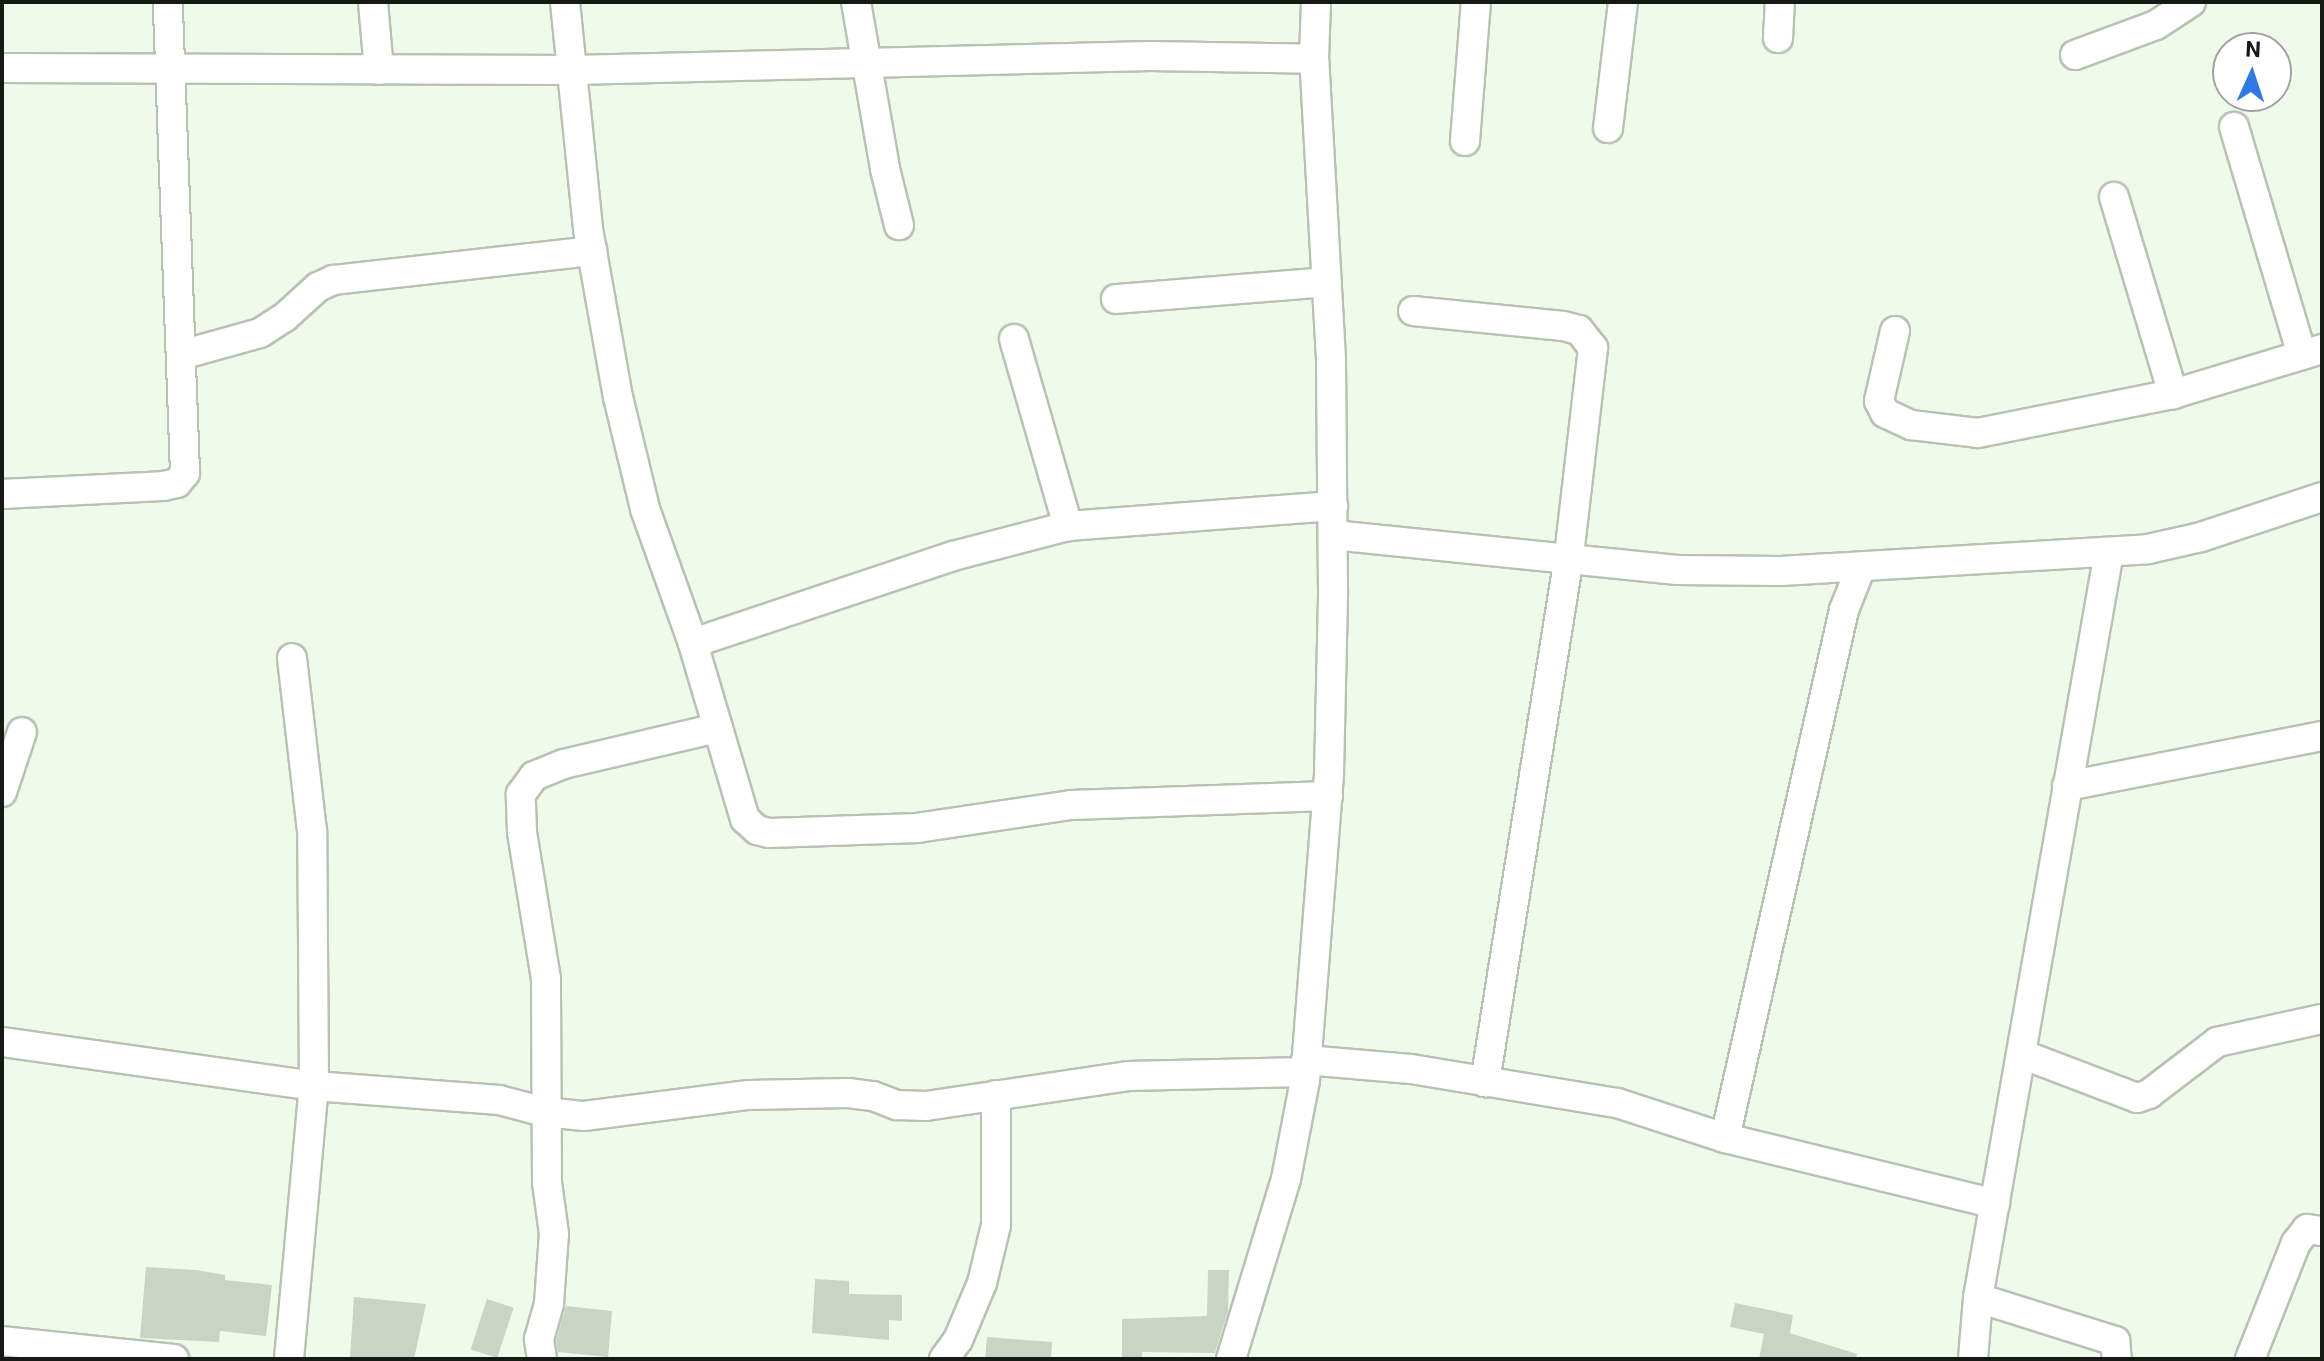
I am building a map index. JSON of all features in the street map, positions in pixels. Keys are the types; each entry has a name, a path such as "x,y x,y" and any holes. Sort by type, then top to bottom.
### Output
{"street":[{"path":"2,494 177,483 185,473 168,2"},
{"path":"373,2 379,70"},
{"path":"565,2 592,251 635,472 693,643 745,819 757,830 769,833 918,828 1071,805 1328,796"},
{"path":"856,2 885,169 899,225"},
{"path":"1238,1357 1286,1179 1306,1066 1328,796 1333,506 1326,282 1314,59 1316,2"},
{"path":"1465,141 1476,2"},
{"path":"1608,128 1623,2"},
{"path":"1778,38 1780,2"},
{"path":"2075,55 2156,25 2191,2"},
{"path":"2,68 573,70 1150,56 1314,59"},
{"path":"1895,331 1879,401 1885,413 1911,425 1978,433 2173,394 2312,352 2234,127"},
{"path":"2114,197 2173,394"},
{"path":"181,355 260,333 285,317 318,287 333,280 592,251"},
{"path":"1116,299 1326,282"},
{"path":"1413,311 1563,326 1579,330 1593,348 1569,557 1485,1082"},
{"path":"1014,339 1068,526"},
{"path":"1333,535 1677,570 1861,567 2148,549 2201,537 2322,497"},
{"path":"693,643 953,556 1068,526 1333,506"},
{"path":"1973,1359 1978,1298 2024,1055 2067,786 2109,552"},
{"path":"1725,1138 1844,610 1861,567"},
{"path":"289,1359 314,1086 312,831 292,658"},
{"path":"542,1359 539,1339 549,1303 554,1234 547,1182 546,979 522,832 521,794 534,776 564,764 718,728"},
{"path":"2,792 22,732"},
{"path":"2067,786 2322,736"},
{"path":"2024,1055 2137,1098 2149,1094 2217,1042 2322,1019"},
{"path":"2,1042 314,1086 499,1100 545,1112 584,1116 749,1095 848,1093 873,1096 897,1105 926,1106 1128,1076 1306,1066 1411,1069 1617,1103 1725,1138 1995,1204"},
{"path":"944,1359 958,1340 982,1283 996,1225 996,1095"},
{"path":"2250,1359 2296,1243 2307,1229 2322,1231"},
{"path":"1978,1298 2115,1341 2120,1358"},
{"path":"2,1341 174,1359"}],"building":[{"path":"146,1267 196,1270 225,1275 225,1280 272,1285 266,1336 220,1331 219,1342 140,1338"},
{"path":"1208,1270 1229,1270 1228,1311 1215,1353 1142,1352 1142,1359 1122,1359 1122,1319 1207,1316"},
{"path":"815,1279 849,1281 849,1294 902,1295 902,1321 889,1320 889,1340 812,1333"},
{"path":"354,1297 426,1304 414,1359 350,1358"},
{"path":"487,1299 514,1308 497,1358 471,1349"},
{"path":"1735,1303 1793,1315 1790,1333 1857,1354 1856,1359 1759,1359 1764,1334 1730,1327"},
{"path":"566,1306 612,1311 608,1357 558,1352 556,1340"},
{"path":"987,1337 1052,1342 1051,1359 985,1359"}]}
